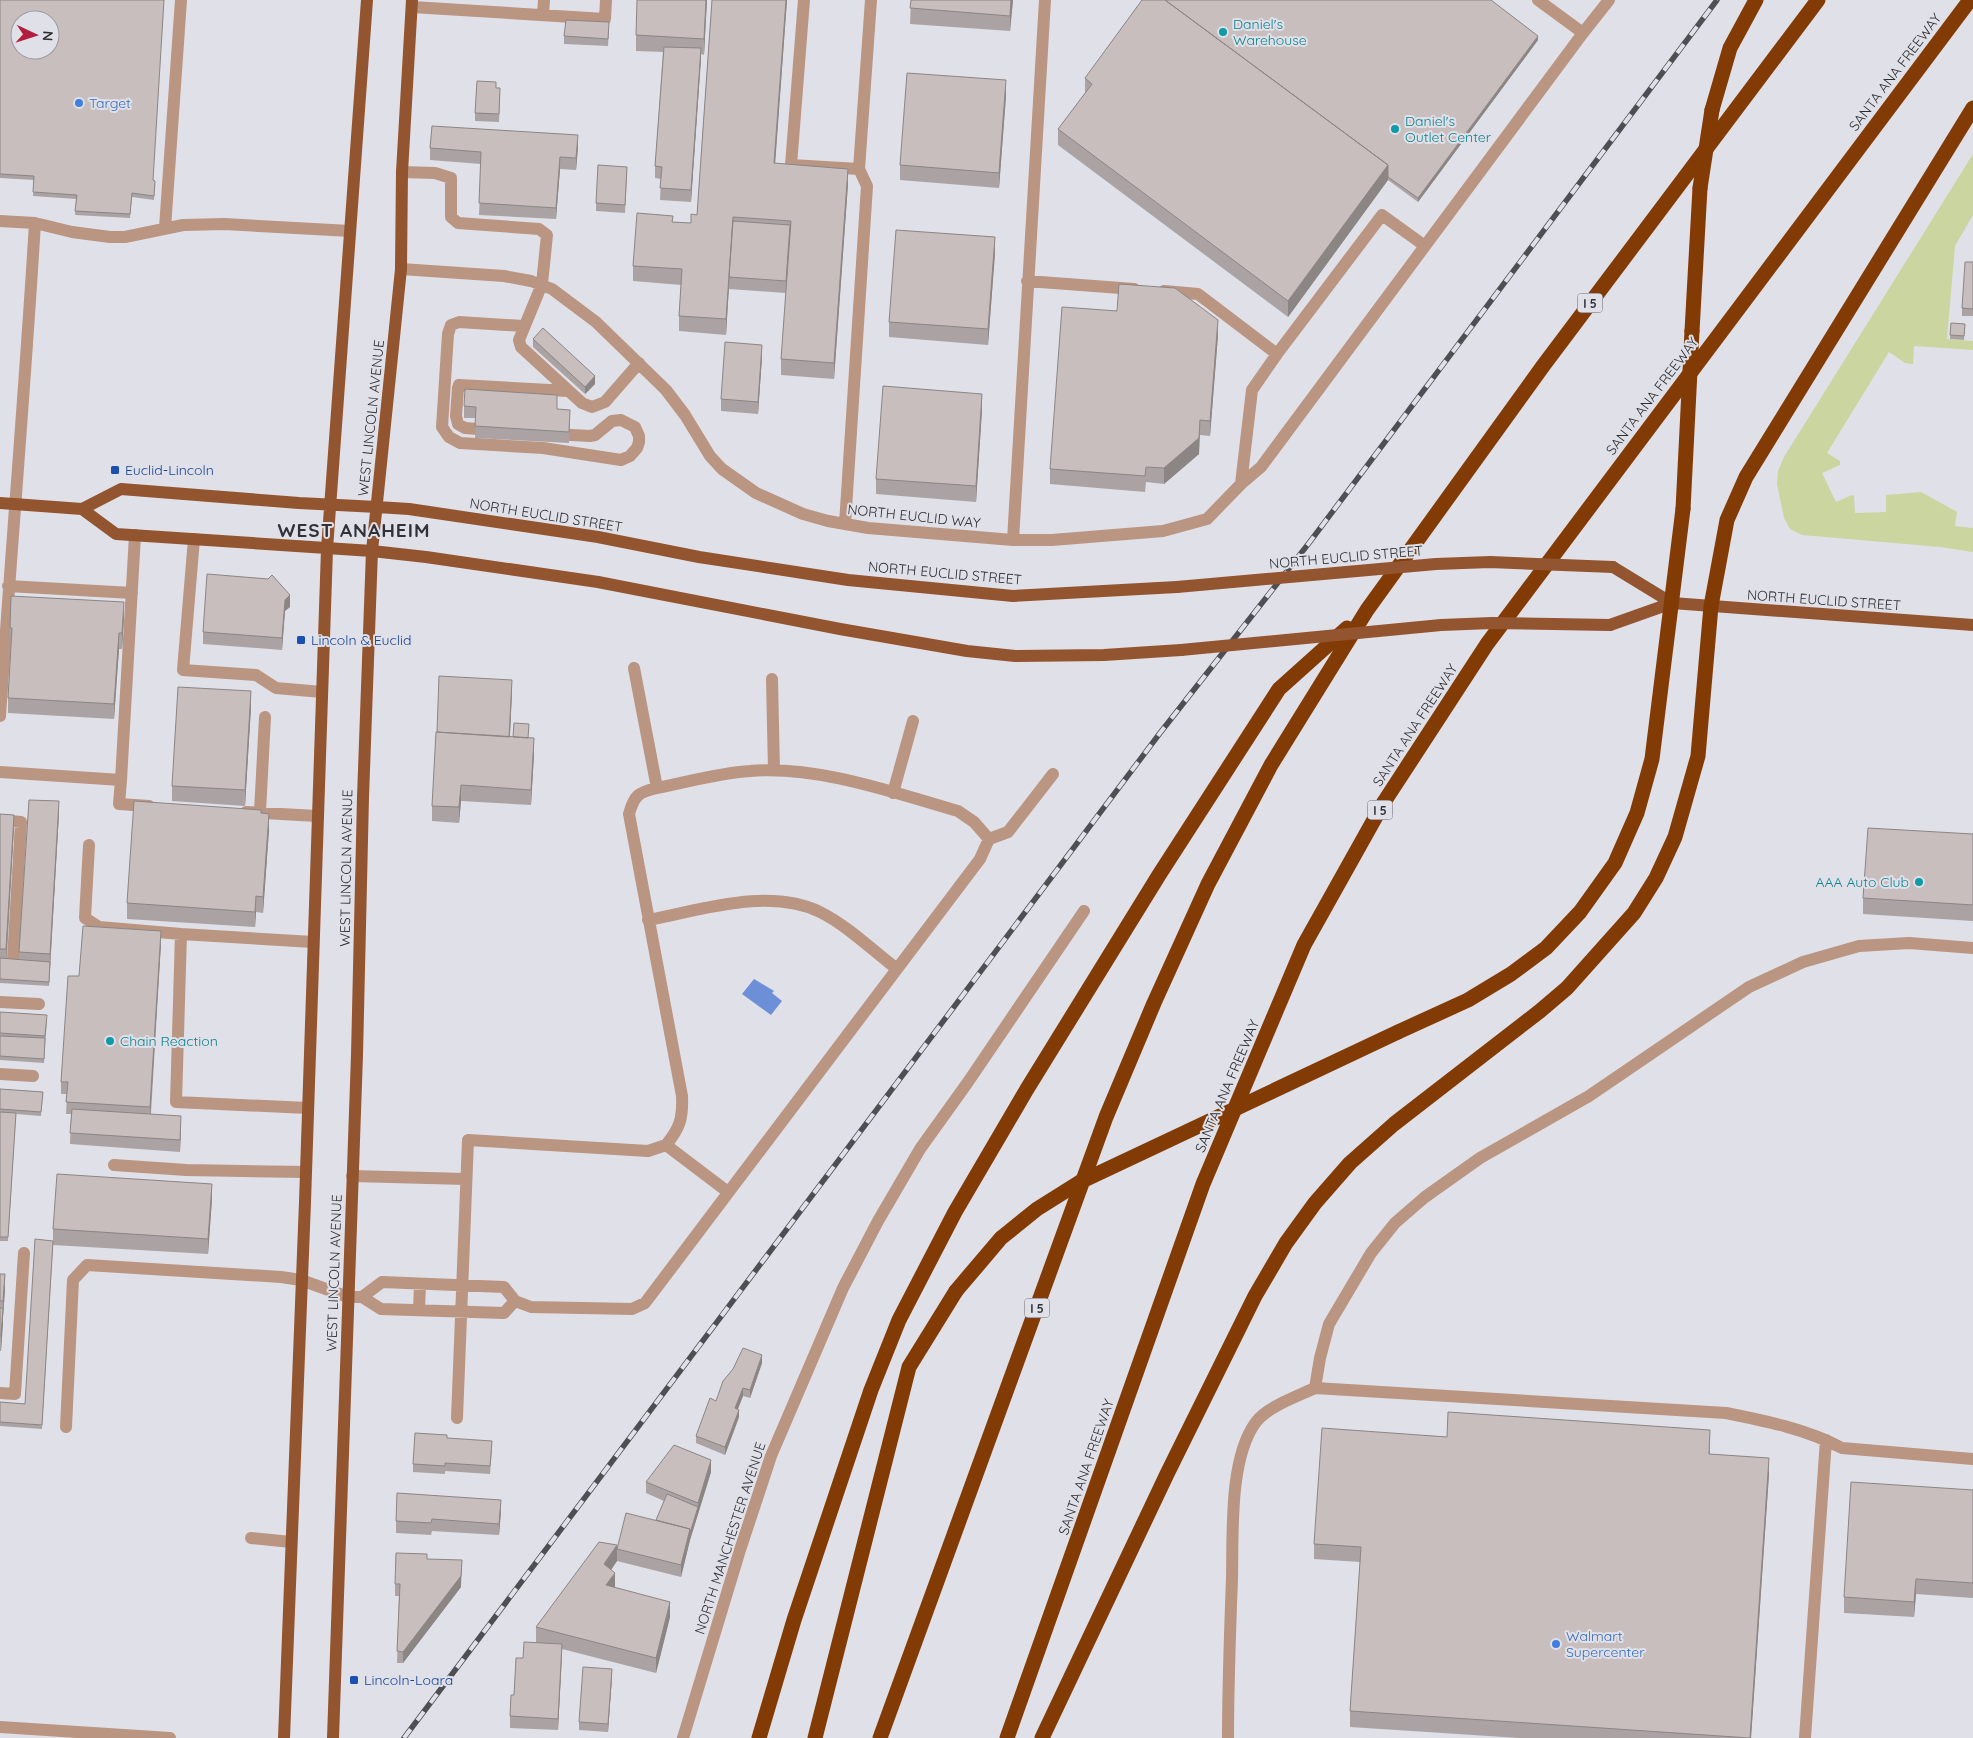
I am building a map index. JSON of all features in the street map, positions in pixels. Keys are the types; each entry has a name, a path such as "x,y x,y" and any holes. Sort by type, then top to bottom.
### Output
{"highway":[{"path":"815,1738 909,1367 956,1291 1001,1238 1037,1209 1080,1182 1468,1000 1511,974 1546,948 1580,912 1615,863 1637,813 1652,760 1672,603 1683,509 1699,207 1704,156 1712,110 1730,48 1756,0"},
{"name":"I 5","path":"880,1738 1106,1118 1154,1003 1208,884 1271,765 1367,610 1543,366 1818,0"},
{"name":"SANTA ANA FREEWAY","path":"1007,1738 1203,1184 1304,945 1384,802 1487,644 1970,0"},
{"path":"1042,1738 1162,1483 1255,1296 1286,1243 1315,1203 1350,1163 1394,1124 1568,988 1634,913 1656,878 1675,837 1698,756 1711,606 1727,520 1746,477 1973,108"},
{"path":"759,1738 794,1620 871,1390 898,1320 955,1212 1027,1089 1159,875 1280,690 1367,610"}],"main road":[{"name":"WEST LINCOLN AVENUE","path":"284,1738 306,1172 327,549 367,0"},
{"name":"WEST LINCOLN AVENUE","path":"333,1738 372,551 401,269 402,172 412,3"},
{"name":"NORTH EUCLID STREET","path":"1672,603 1613,567 1490,562 1436,564 1177,587 1013,596 848,580 699,557 598,536 377,507 121,489 82,509 116,534 372,551 426,557 598,582 953,650 1015,656 1104,655 1181,650 1441,625 1492,623 1610,625 1672,603 1973,625"},
{"path":"0,503 82,509"}],"street":[{"path":"165,228 181,0"},
{"path":"543,15 544,0"},
{"path":"412,3 605,19 606,0"},
{"path":"804,0 791,165 860,169"},
{"path":"846,524 867,186 860,169 871,0"},
{"path":"1013,540 1044,0"},
{"path":"1538,0 1583,34"},
{"name":"NORTH EUCLID WAY","path":"401,269 519,278 542,284 552,289 574,304 639,363 676,401 700,441 722,469 756,494 803,514 846,524 919,533 1013,540 1052,540 1163,532 1207,519 1241,484 1261,467 1610,0"},
{"path":"402,172 434,173 451,178 451,217 458,223 539,229 547,235 542,284 523,326 519,340 521,347 586,406 599,406 604,402 639,363"},
{"path":"1241,484 1252,390 1382,215 1425,246"},
{"path":"0,221 35,223 72,232 110,237 125,237 165,228 224,224 350,232"},
{"path":"0,716 1,676 16,504 35,223"},
{"path":"1027,281 1198,294 1277,354"},
{"path":"523,326 459,322 451,325 448,334 442,420 442,427 449,437 460,443 543,448 616,460 630,456 637,448 639,442 638,431 622,420 612,421 595,435 590,436 537,433"},
{"path":"499,431 471,429 458,424 456,416 458,388 460,385 568,391"},
{"path":"136,534 119,804 166,807"},
{"path":"194,539 183,670 256,675 276,688 322,692"},
{"path":"8,586 132,593"},
{"path":"634,668 656,788"},
{"path":"772,679 774,770"},
{"path":"260,812 266,717"},
{"path":"893,793 913,721"},
{"path":"457,1418 468,1140 648,1151 666,1145 677,1131 683,1114 682,1096 629,814 634,799 644,791 656,788 749,771 774,770 796,772 835,778 958,811 974,822 989,839"},
{"path":"0,772 121,780"},
{"path":"362,1297 382,1282 504,1287 515,1301 531,1306 632,1309 645,1303 980,859 989,839 1008,832 1054,774"},
{"path":"232,811 317,816"},
{"path":"0,820 21,822 13,960"},
{"path":"89,845 85,918 98,927 313,942"},
{"path":"648,920 749,901 785,901 811,908 834,919 897,969"},
{"name":"NORTH MANCHESTER AVENUE","path":"683,1738 757,1498 778,1441 843,1288 920,1149 968,1082 1084,911"},
{"path":"181,934 176,1102 308,1108"},
{"path":"1315,1388 1320,1358 1329,1324 1371,1253 1395,1223 1419,1202 1480,1158 1589,1096 1749,987 1778,972 1803,962 1859,946 1909,943 1973,948"},
{"path":"0,1002 38,1004"},
{"path":"0,1074 33,1076"},
{"path":"666,1145 728,1192"},
{"path":"114,1165 186,1170 306,1172"},
{"path":"352,1176 466,1179"},
{"path":"0,1393 15,1394 24,1253"},
{"path":"66,1427 73,1280 87,1265 301,1280 348,1297 362,1297 381,1309 504,1312 515,1301"},
{"path":"419,1310 420,1284"},
{"path":"1228,1738 1228,1678 1235,1490 1244,1445 1257,1421 1282,1403 1315,1388 1726,1413 1775,1422 1826,1440 1842,1448 1973,1459"},
{"path":"1805,1738 1826,1440"},
{"path":"251,1538 291,1542"},
{"path":"0,1727 88,1735 170,1738"}],"green space":[{"path":"1973,154 1973,215 1955,246 1947,339 1973,341 1973,350 1914,346 1913,364 1905,363 1889,352 1827,453 1840,461 1840,465 1822,473 1836,502 1852,495 1854,496 1855,513 1886,512 1886,495 1921,492 1957,512 1955,526 1973,528 1973,552 1940,547 1802,535 1790,529 1784,518 1777,484 1778,471 1784,457"}],"water":[{"path":"754,979 774,991 772,993 782,1001 771,1015 742,994"}],"building":[{"name":"Target","path":"0,0 164,0 153,180 155,181 154,196 132,193 130,214 75,211 77,195 33,192 34,176 0,174"},
{"path":"637,0 706,0 704,39 636,35"},
{"path":"712,0 786,0 774,163 848,169 834,363 781,359 791,221 733,217 726,319 679,316 682,269 633,266 637,213 673,216 672,222 691,223 691,214 697,215"},
{"path":"911,0 1011,0 1010,16 910,8"},
{"path":"1142,0 1165,0 1388,165 1288,301 1058,129 1092,84 1085,78"},
{"name":"Daniel's Outlet Center","path":"1165,0 1491,0 1538,36 1418,198 1388,177 1388,165"},
{"path":"566,20 609,22 608,39 564,36"},
{"path":"664,47 701,48 691,190 660,188 662,167 655,166"},
{"path":"907,73 1006,80 999,173 900,165"},
{"path":"477,81 496,82 496,88 500,88 499,114 475,113"},
{"path":"432,126 578,135 576,158 560,157 556,208 479,203 481,152 430,148"},
{"path":"598,165 627,167 625,205 596,203"},
{"path":"733,221 790,225 786,281 729,277"},
{"path":"896,230 995,237 988,329 889,322"},
{"path":"1965,262 1973,262 1973,309 1962,308"},
{"path":"1119,284 1175,288 1218,320 1210,421 1200,420 1199,438 1164,468 1146,467 1145,476 1050,469 1062,307 1117,311"},
{"path":"1951,323 1965,324 1964,336 1950,335"},
{"path":"543,328 595,376 585,387 533,339"},
{"path":"725,342 762,345 758,402 721,399"},
{"path":"883,386 982,394 976,486 876,479"},
{"path":"465,389 557,395 557,409 570,410 569,432 475,426 476,407 464,406"},
{"path":"207,574 268,579 272,575 290,595 285,600 282,638 203,632"},
{"path":"11,596 124,602 122,633 119,633 114,704 8,698 12,628 10,628"},
{"path":"439,676 512,680 509,737 437,732"},
{"path":"178,687 251,691 245,790 172,786"},
{"path":"514,723 529,724 528,738 513,737"},
{"path":"436,732 534,738 531,790 461,785 459,807 432,806"},
{"path":"29,800 59,801 50,954 19,952"},
{"path":"134,801 261,810 261,813 269,814 263,897 256,896 255,912 127,903"},
{"path":"0,814 14,815 6,949 0,949"},
{"name":"AAA Auto Club","path":"1868,828 1973,834 1973,905 1863,898"},
{"name":"Chain Reaction","path":"83,926 161,931 150,1107 66,1102 68,1082 61,1082 68,976 79,976"},
{"path":"0,958 50,962 49,982 0,979"},
{"path":"0,1012 47,1015 45,1036 0,1033"},
{"path":"0,1036 45,1038 44,1059 0,1056"},
{"path":"0,1089 43,1092 41,1112 0,1109"},
{"path":"72,1109 181,1116 180,1140 70,1133"},
{"path":"0,1112 16,1113 8,1237 0,1237"},
{"path":"57,1174 212,1184 208,1239 53,1229"},
{"path":"35,1239 53,1241 42,1425 0,1422 0,1402 25,1404"},
{"path":"0,1274 5,1274 3,1301 0,1301"},
{"path":"0,1308 3,1308 1,1336 0,1336"},
{"path":"743,1348 762,1355 750,1390 743,1388 735,1408 739,1410 725,1447 696,1436 710,1398 716,1401 723,1381 733,1369"},
{"name":"Walmart Supercenter","path":"1448,1412 1710,1430 1709,1454 1769,1458 1750,1738 1350,1711 1361,1547 1314,1544 1322,1428 1447,1437"},
{"path":"415,1433 447,1435 447,1438 492,1441 490,1466 445,1463 445,1466 413,1464"},
{"path":"674,1445 711,1460 698,1503 646,1482"},
{"path":"1851,1482 1973,1490 1973,1583 1916,1579 1914,1602 1844,1597"},
{"path":"397,1493 501,1500 499,1524 432,1519 431,1523 396,1521"},
{"path":"667,1494 698,1507 690,1533 690,1529 656,1520"},
{"path":"626,1513 690,1529 681,1565 617,1549"},
{"path":"599,1542 617,1545 604,1564 615,1573 606,1585 670,1602 656,1658 536,1627"},
{"path":"396,1553 427,1554 427,1559 462,1560 461,1576 403,1652 397,1651 400,1584 395,1584"},
{"path":"524,1642 562,1644 558,1719 510,1716 511,1695 514,1695 516,1658 523,1658"},
{"path":"583,1667 612,1669 608,1724 579,1722"}],"railway":[{"path":"404,1738 1160,733 1309,543 1717,0"}],"place":[{"name":"Daniel's Warehouse","path":"1223,32"},
{"name":"Target","path":"79,103"},
{"name":"Daniel's Outlet Center","path":"1395,129"},
{"name":"Euclid-Lincoln","path":"115,470"},
{"name":"Lincoln & Euclid","path":"301,640"},
{"name":"AAA Auto Club","path":"1919,882"},
{"name":"Chain Reaction","path":"110,1041"},
{"name":"Walmart Supercenter","path":"1556,1644"},
{"name":"Lincoln-Loara","path":"354,1680"}],"district":[{"name":"WEST ANAHEIM","path":"354,530"}]}
